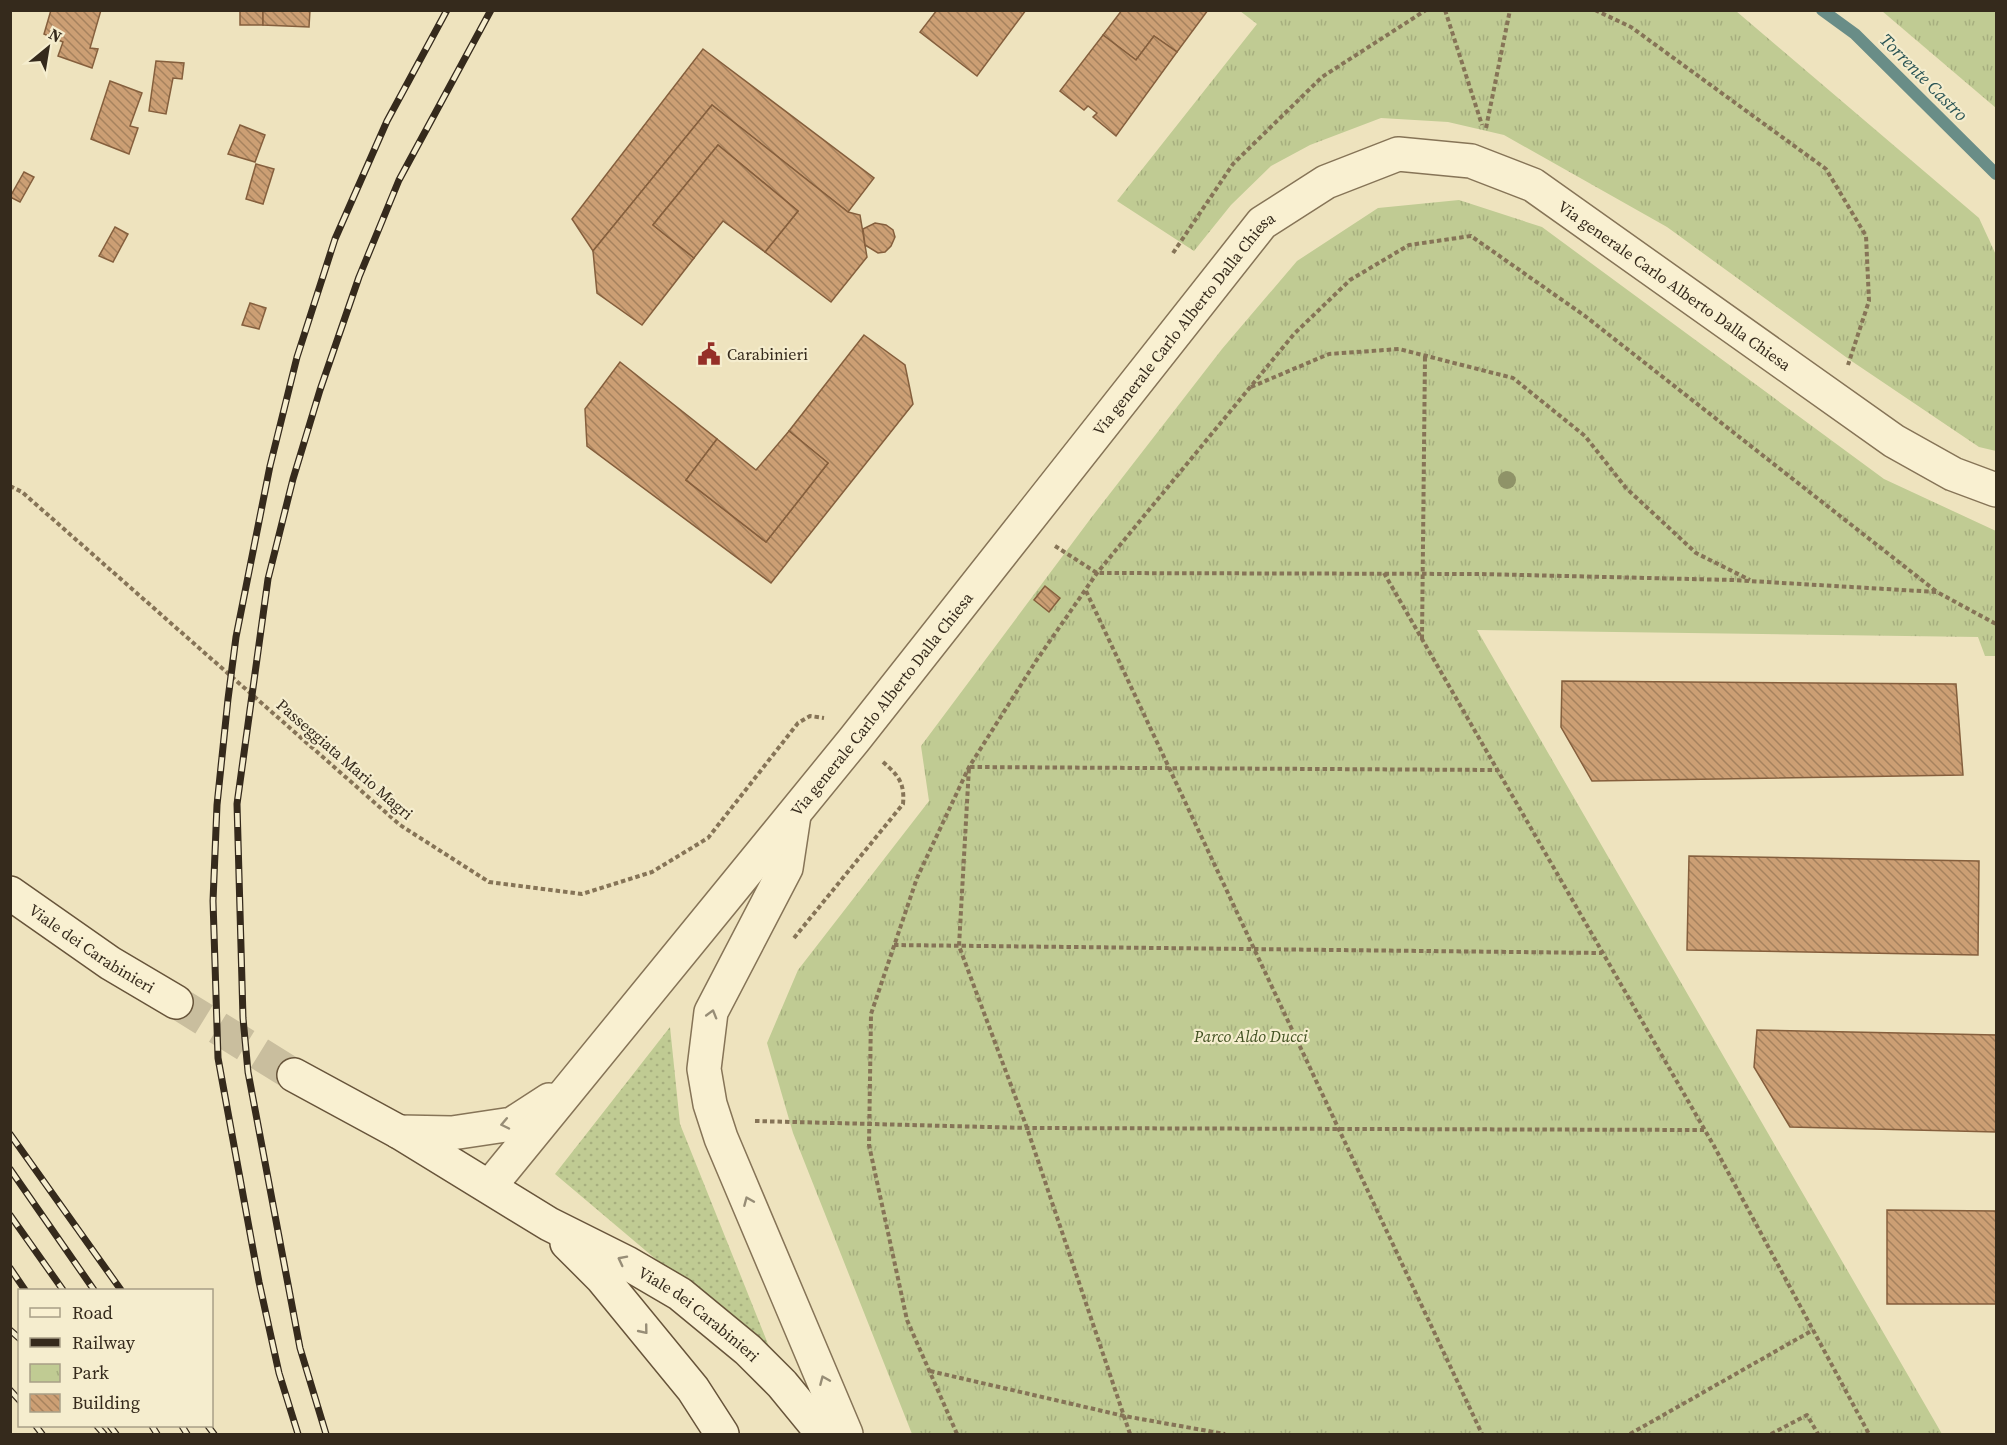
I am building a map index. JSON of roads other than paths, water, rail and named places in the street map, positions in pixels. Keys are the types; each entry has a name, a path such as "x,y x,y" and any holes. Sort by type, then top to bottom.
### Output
{"street":[{"name":"Via generale Carlo Alberto Dalla Chiesa","path":"490,1186 794,813 1262,223 1326,182 1398,154 1471,161 1533,185 1894,441 1953,474 1996,490"},
{"path":"794,813 786,868 711,1012 704,1069 710,1104 721,1138 846,1434"},
{"name":"Viale dei Carabinieri","path":"10,893 110,963 176,1002"},
{"name":"Viale dei Carabinieri","path":"294,1075 399,1132 549,1224 627,1263 680,1294 748,1350 782,1384 823,1434"},
{"name":"Via generale Carlo Alberto Dalla Chiesa","path":"399,1132 452,1133 512,1124 573,1085"},
{"name":"Viale dei Carabinieri","path":"549,1224 602,1278 693,1389 722,1434"}],"waterway":[{"name":"Torrente Castro","path":"1822,10 1855,34 1996,174"}],"tunnel":[{"path":"176,1002 294,1075"}],"railway":[{"path":"298,1434 279,1373 259,1282 218,1058 213,901 217,805 228,699 236,637 270,466 297,357 335,239 387,121 447,10"},
{"path":"326,1434 300,1348 248,1072 243,1018 237,804 268,579 293,479 320,390 359,277 399,180 491,10"},
{"path":"10,1134 120,1289"},
{"path":"10,1169 93,1289"},
{"path":"10,1215 62,1289"},
{"path":"10,1268 24,1289"},
{"path":"10,1330 18,1337"},
{"path":"10,1390 18,1399"},
{"path":"37,1427 42,1434"},
{"path":"98,1427 104,1434"},
{"path":"111,1427 116,1434"},
{"path":"153,1427 157,1434"},
{"path":"183,1427 187,1434"},
{"path":"209,1427 214,1434"}],"place":[{"name":"Carabinieri","path":"709,354"}],"park label":[{"name":"Parco Aldo Ducci","path":"1251,1036"}]}
